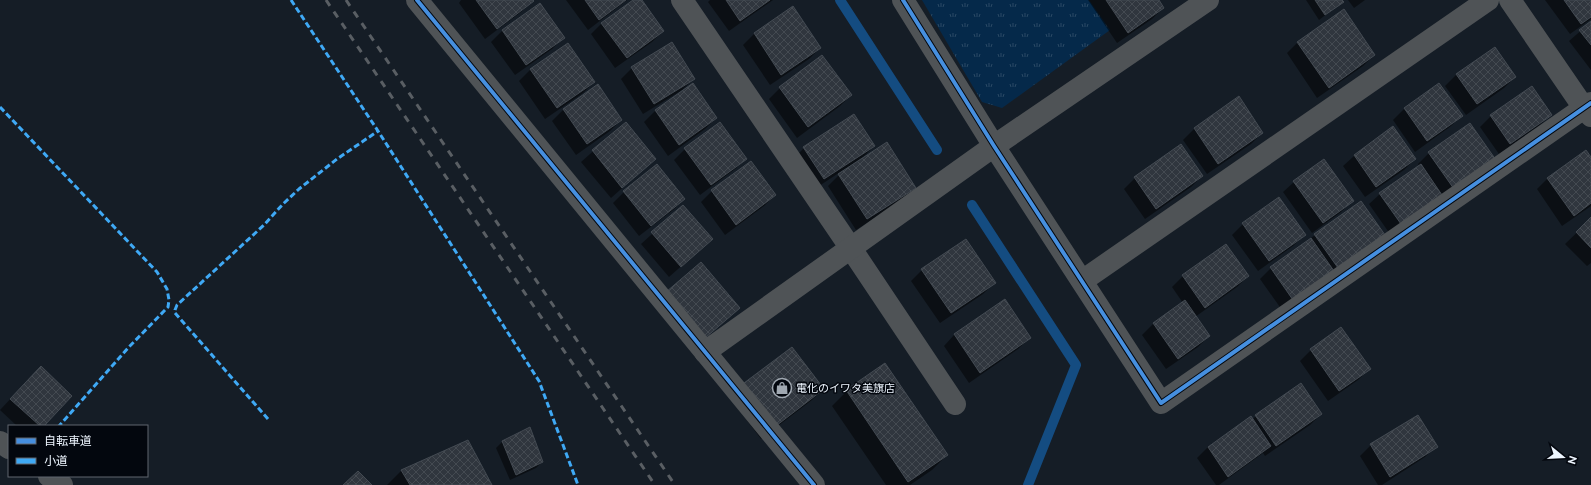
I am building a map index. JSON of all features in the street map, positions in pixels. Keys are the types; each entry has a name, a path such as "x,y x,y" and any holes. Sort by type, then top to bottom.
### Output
{"street":[{"path":"417,0 814,485"},
{"path":"682,0 955,404"},
{"path":"903,0 994,146 1162,403 1589,109 1510,0"},
{"path":"705,352 850,247 994,146 1208,0"},
{"path":"1082,281 1488,0"},
{"path":"50,477 62,485"}],"green space":[{"path":"922,0 1089,0 1110,30 1002,108 982,102"}],"building":[{"path":"476,0 533,0 534,1 497,29"},
{"path":"585,0 626,0 599,20"},
{"path":"633,0 642,0 664,31 627,58 601,23"},
{"path":"726,0 770,0 740,21"},
{"path":"1106,0 1159,0 1164,8 1128,33"},
{"path":"1315,0 1342,0 1344,2 1325,15"},
{"path":"1564,0 1591,0 1591,17 1581,24"},
{"path":"540,3 565,38 526,65 502,30"},
{"path":"793,6 821,48 781,75 754,33"},
{"path":"1344,9 1375,55 1329,88 1297,42"},
{"path":"1591,21 1591,45 1579,30"},
{"path":"672,42 695,79 654,104 631,67"},
{"path":"568,43 595,82 557,108 530,69"},
{"path":"1495,47 1516,77 1477,104 1456,74"},
{"path":"822,55 852,95 808,127 779,87"},
{"path":"693,83 717,118 679,145 655,110"},
{"path":"1439,83 1463,116 1427,141 1404,108"},
{"path":"598,84 622,120 587,144 563,109"},
{"path":"1532,86 1552,115 1510,144 1490,115"},
{"path":"1239,96 1263,133 1218,164 1194,128"},
{"path":"854,114 875,146 824,179 803,147"},
{"path":"626,122 656,159 622,188 592,150"},
{"path":"720,122 747,159 711,185 684,148"},
{"path":"1470,123 1496,160 1454,189 1428,152"},
{"path":"1393,126 1416,159 1376,187 1354,155"},
{"path":"887,142 916,188 867,219 838,174"},
{"path":"1181,144 1203,176 1156,209 1134,177"},
{"path":"1586,150 1591,157 1591,203 1574,216 1547,178"},
{"path":"1324,159 1354,201 1323,223 1293,181"},
{"path":"751,161 776,195 736,225 711,190"},
{"path":"657,164 685,199 651,226 623,191"},
{"path":"1421,164 1442,195 1401,224 1379,193"},
{"path":"1279,197 1306,235 1269,261 1242,223"},
{"path":"1361,201 1390,242 1343,275 1314,234"},
{"path":"683,205 713,239 681,267 651,232"},
{"path":"1591,217 1591,248 1576,232"},
{"path":"1311,238 1334,271 1293,300 1270,267"},
{"path":"966,239 996,283 951,313 921,269"},
{"path":"1226,244 1249,276 1205,308 1182,275"},
{"path":"701,262 740,308 705,338 666,292"},
{"path":"1005,299 1031,338 980,373 954,334"},
{"path":"1185,300 1210,336 1178,359 1153,323"},
{"path":"1341,327 1371,369 1339,391 1310,349"},
{"name":"電化のイワタ美旗店","path":"792,347 824,389 772,429 740,386"},
{"path":"885,363 948,455 908,482 846,390"},
{"path":"41,366 72,396 45,425 39,425 10,399"},
{"path":"1301,383 1322,414 1276,446 1255,415"},
{"path":"1418,415 1438,447 1390,477 1370,444"},
{"path":"1251,416 1271,446 1228,477 1208,447"},
{"path":"530,427 543,462 516,475 502,441"},
{"path":"468,440 492,485 410,485 401,470"},
{"path":"358,471 372,485 343,485"}],"waterway":[{"path":"840,0 937,150"},
{"path":"972,205 1076,365 1028,485"}],"railway":[{"path":"326,0 655,485"},
{"path":"346,0 675,485"}],"marked path":[{"path":"291,0 378,131 539,381 578,485"},
{"path":"0,107 157,272 167,289 169,300 168,307 128,348 60,425"},
{"path":"268,419 175,313 175,310 177,305 264,225 299,189 337,159 378,131"}],"cycle path":[{"path":"417,0 814,485"},
{"path":"903,0 994,146 1161,403 1591,103"}],"place":[{"name":"電化のイワタ美旗店","path":"782,388"}]}
